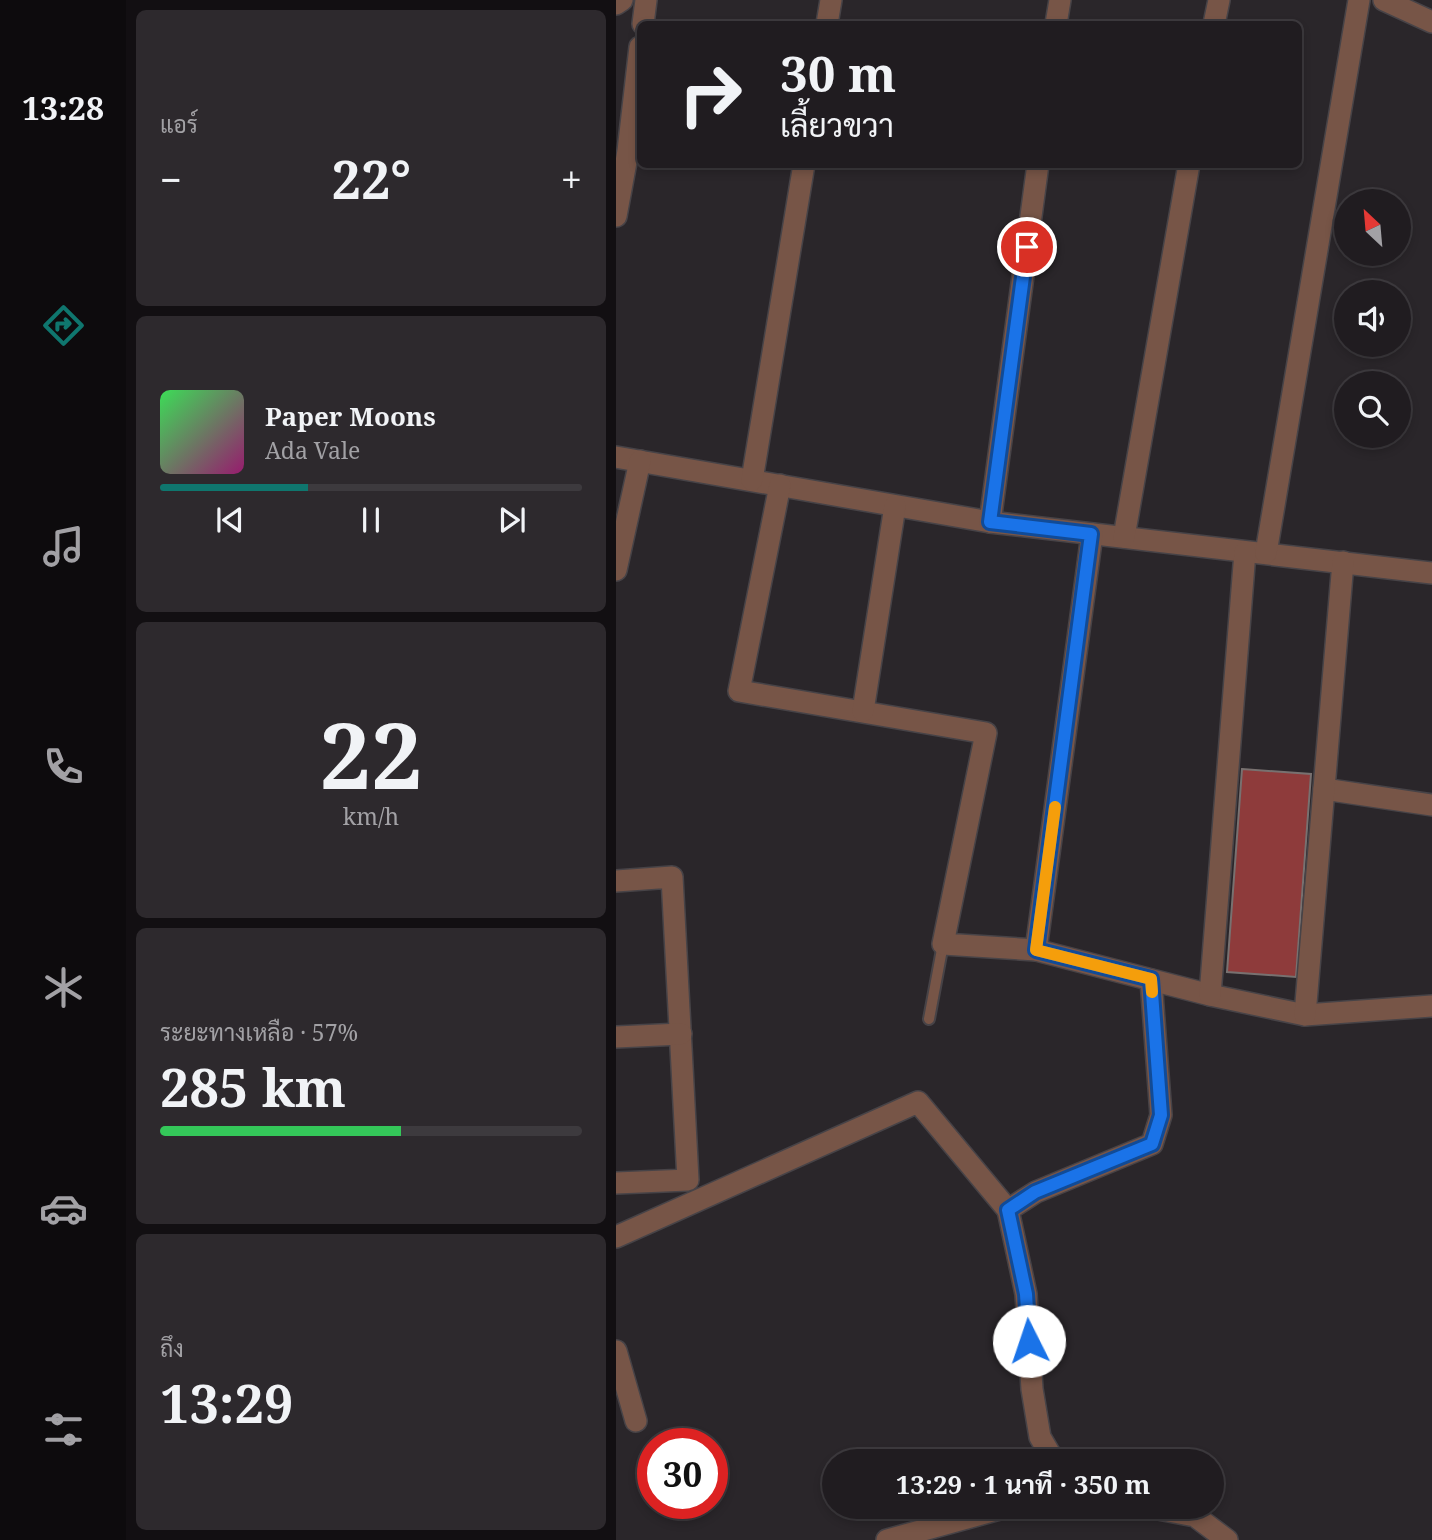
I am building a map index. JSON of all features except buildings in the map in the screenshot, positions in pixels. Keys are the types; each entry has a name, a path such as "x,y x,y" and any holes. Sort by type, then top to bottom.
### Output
{"street":[{"path":"616,4 622,0"},
{"path":"643,21 646,0"},
{"path":"828,21 831,0"},
{"path":"1056,21 1059,0"},
{"path":"1215,21 1219,0"},
{"path":"1210,995 1255,552 1359,0"},
{"path":"1384,0 1432,22"},
{"path":"616,216 628,151 637,73"},
{"path":"752,480 803,168"},
{"path":"990,522 1037,168"},
{"path":"1124,537 1188,168"},
{"path":"616,457 990,522 1432,572"},
{"path":"616,570 640,461"},
{"path":"780,485 739,691 986,733 943,944 1036,950 1210,995 1305,1015 1432,1006"},
{"path":"863,711 895,506"},
{"path":"1036,950 1091,534"},
{"path":"1305,1015 1343,562"},
{"path":"1324,789 1432,805"},
{"path":"616,881 672,877 688,1180 616,1183"},
{"path":"1008,1210 1035,1192 1152,1144 1161,1115 1151,979"},
{"path":"616,1037 681,1034"},
{"path":"616,1237 918,1102 1008,1210 1026,1294 1032,1389 1040,1437 1047,1449"},
{"path":"616,1351 636,1421"},
{"path":"887,1540 963,1519"},
{"path":"1199,1519 1227,1540"}],"lane":[{"path":"929,1019 943,944"}],"slow traffic":[{"path":"1055,807 1036,950 1151,979 1152,992"}],"route":[{"path":"1027,247 990,522 1091,534 1036,950 1151,979 1161,1115 1152,1144 1035,1192 1008,1210 1026,1294 1029,1341"}]}
